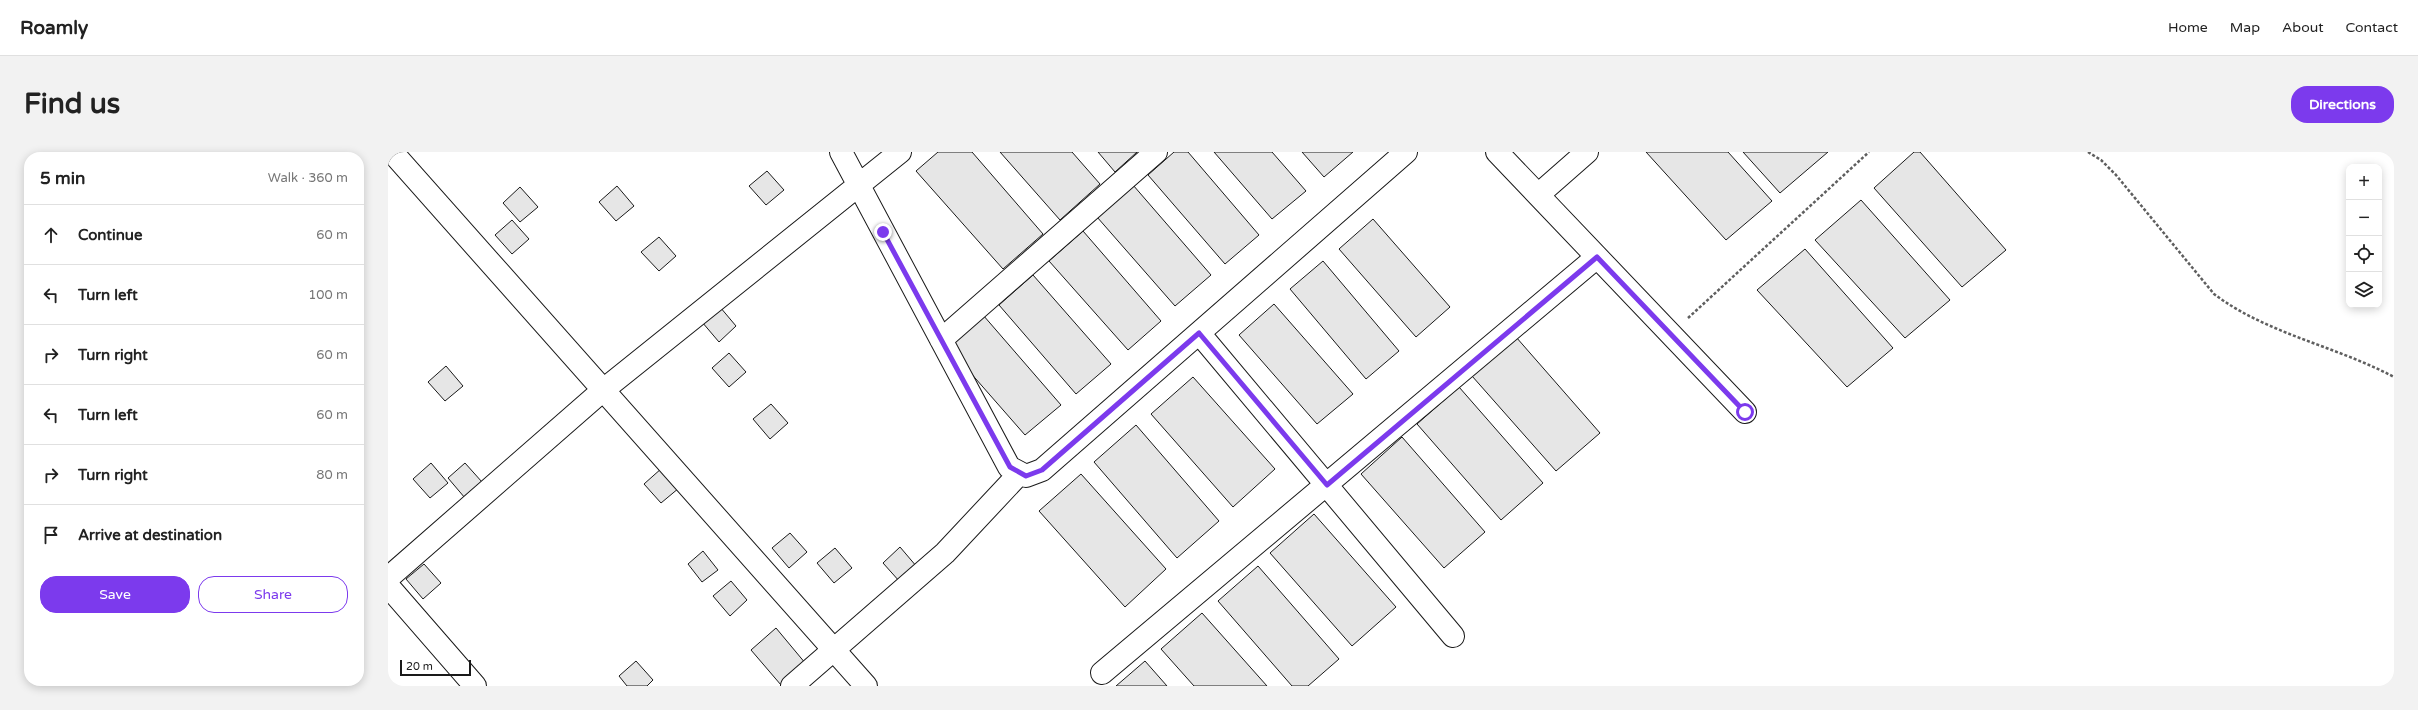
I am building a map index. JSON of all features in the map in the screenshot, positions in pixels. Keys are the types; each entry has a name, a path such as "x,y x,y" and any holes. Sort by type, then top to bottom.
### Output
{"street":[{"path":"392,152 602,391 866,686"},
{"path":"841,152 1010,467 1019,474 1026,476 1042,470 1406,152"},
{"path":"388,578 602,391 900,152"},
{"path":"941,340 1156,152"},
{"path":"1497,152 1745,412"},
{"path":"1538,195 1587,152"},
{"path":"1102,673 1597,257"},
{"path":"1199,333 1452,636"},
{"path":"792,686 945,553 1019,474"},
{"path":"388,586 475,686"}],"path":[{"path":"1671,334 1869,152"},
{"path":"2088,152 2101,160 2116,175 2214,294 2256,319 2394,377"}],"building":[{"path":"938,152 972,152 1043,234 1003,269 916,171"},
{"path":"1000,152 1072,152 1100,184 1060,220"},
{"path":"1098,152 1137,152 1115,172"},
{"path":"1174,152 1188,152 1259,235 1225,264 1148,175"},
{"path":"1214,152 1272,152 1306,191 1272,219"},
{"path":"1302,152 1353,152 1324,177"},
{"path":"1646,152 1728,152 1772,201 1726,240"},
{"path":"1743,152 1828,152 1780,193"},
{"path":"1914,152 1920,152 2006,250 1962,287 1874,188"},
{"path":"767,171 784,190 766,205 749,186"},
{"path":"1133,185 1211,275 1175,306 1097,217"},
{"path":"617,186 634,206 616,221 599,202"},
{"path":"520,187 538,207 520,222 503,203"},
{"path":"1861,200 1950,300 1905,338 1815,240"},
{"path":"1373,219 1450,307 1416,337 1339,249"},
{"path":"512,220 529,239 512,254 495,235"},
{"path":"1083,231 1161,321 1128,350 1049,261"},
{"path":"659,237 676,256 659,271 641,252"},
{"path":"1805,249 1893,348 1847,387 1757,290"},
{"path":"1323,261 1399,351 1366,379 1290,289"},
{"path":"1033,275 1111,364 1076,394 999,305"},
{"path":"1274,304 1353,394 1317,424 1239,335"},
{"path":"720,307 736,326 719,342 702,322"},
{"path":"983,315 1061,405 1025,435 947,346"},
{"path":"1516,337 1600,433 1556,471 1472,376"},
{"path":"729,353 746,372 729,387 712,368"},
{"path":"446,366 463,386 445,401 428,382"},
{"path":"1193,377 1275,469 1233,507 1151,414"},
{"path":"1459,387 1543,483 1501,520 1417,424"},
{"path":"771,404 788,423 770,439 753,419"},
{"path":"1136,425 1219,521 1177,558 1094,462"},
{"path":"1402,437 1485,532 1444,568 1361,474"},
{"path":"431,463 448,483 430,498 413,479"},
{"path":"465,463 482,482 465,498 448,478"},
{"path":"662,468 679,488 661,503 644,484"},
{"path":"1081,474 1166,569 1125,607 1039,511"},
{"path":"1314,514 1396,607 1352,646 1270,553"},
{"path":"790,533 807,552 789,568 772,548"},
{"path":"900,547 917,567 900,582 883,563"},
{"path":"835,548 852,568 834,583 817,563"},
{"path":"703,551 718,570 702,582 688,564"},
{"path":"424,564 441,583 423,599 406,579"},
{"path":"1258,566 1339,659 1308,686 1292,686 1218,601"},
{"path":"731,581 747,600 730,616 713,596"},
{"path":"1202,613 1267,686 1194,686 1161,649"},
{"path":"776,628 806,664 781,685 751,650"},
{"path":"636,661 653,680 647,686 627,686 619,676"},
{"path":"1145,661 1167,686 1116,686"}],"route":[{"path":"883,232 1010,467 1019,474 1026,476 1042,470 1199,333 1327,485 1597,257 1745,412"}]}
